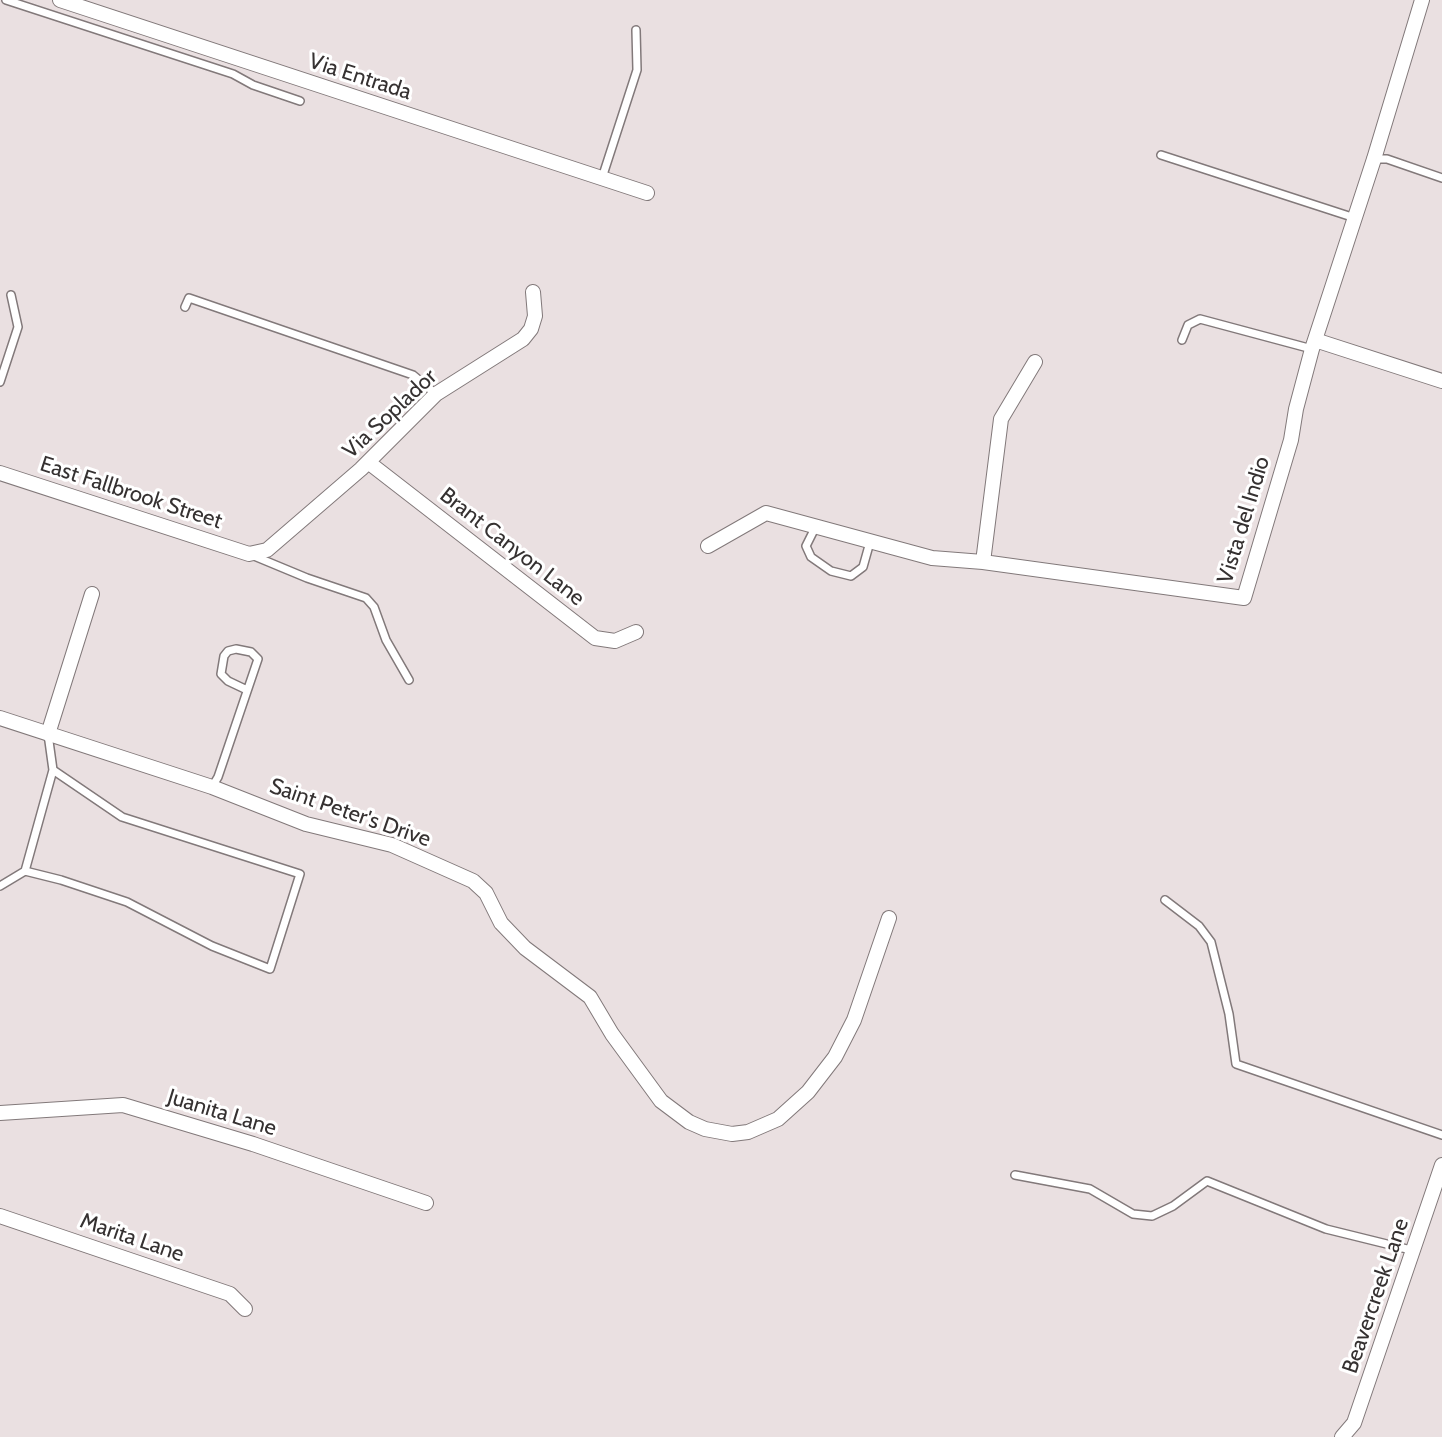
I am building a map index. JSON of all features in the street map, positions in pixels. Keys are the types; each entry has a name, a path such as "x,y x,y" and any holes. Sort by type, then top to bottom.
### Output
{"street":[{"name":"Via Entrada","path":"60,0 647,193"},
{"name":"Vista del Indio","path":"983,562 1244,598 1291,440 1296,410 1314,345 1422,0"},
{"name":"Via Soplador","path":"249,554 267,550 368,462 436,394 523,339 531,329 535,316 533,292"},
{"path":"1314,345 1442,381"},
{"path":"708,546 766,513 932,558 983,562 1001,419 1035,362"},
{"name":"Brant Canyon Lane","path":"368,462 595,638 615,641 636,632"},
{"name":"East Fallbrook Street","path":"0,473 249,554"},
{"path":"48,734 92,594"},
{"name":"Saint Peter's Drive","path":"0,718 212,787 306,824 392,845 473,881 486,893 501,923 525,948 590,997 612,1034 661,1101 689,1122 705,1129 732,1134 748,1132 778,1119 808,1092 835,1057 854,1020 888,918"},
{"name":"Juanita Lane","path":"0,1113 123,1105 253,1144 426,1203"},
{"name":"Beavercreek Lane","path":"1342,1437 1354,1423 1415,1251 1442,1165"},
{"name":"Marita Lane","path":"0,1216 230,1294 245,1309"}],"lane":[{"path":"6,0 233,74 253,85 300,101"},
{"path":"602,178 637,70 636,30"},
{"path":"1161,156 1355,218"},
{"path":"1374,159 1387,159 1442,178"},
{"path":"0,382 18,327 11,295"},
{"path":"184,307 189,298 413,375 436,394"},
{"path":"1182,340 1188,325 1200,320 1209,320 1314,345"},
{"path":"816,526 806,546 811,557 831,571 851,576 863,567 871,541"},
{"path":"249,554 307,578 366,598 374,608 386,640 409,680"},
{"path":"212,787 218,777 258,659 251,652 236,649 228,651 224,656 221,674 228,681 247,690"},
{"path":"0,886 26,871 53,770 48,734"},
{"path":"26,871 127,902 212,946 270,969 300,874 122,817 53,770"},
{"path":"1165,900 1199,926 1211,942 1229,1014 1236,1064 1442,1135"},
{"path":"1015,1175 1090,1189 1133,1214 1152,1216 1173,1206 1208,1181 1326,1229 1415,1251"}]}
